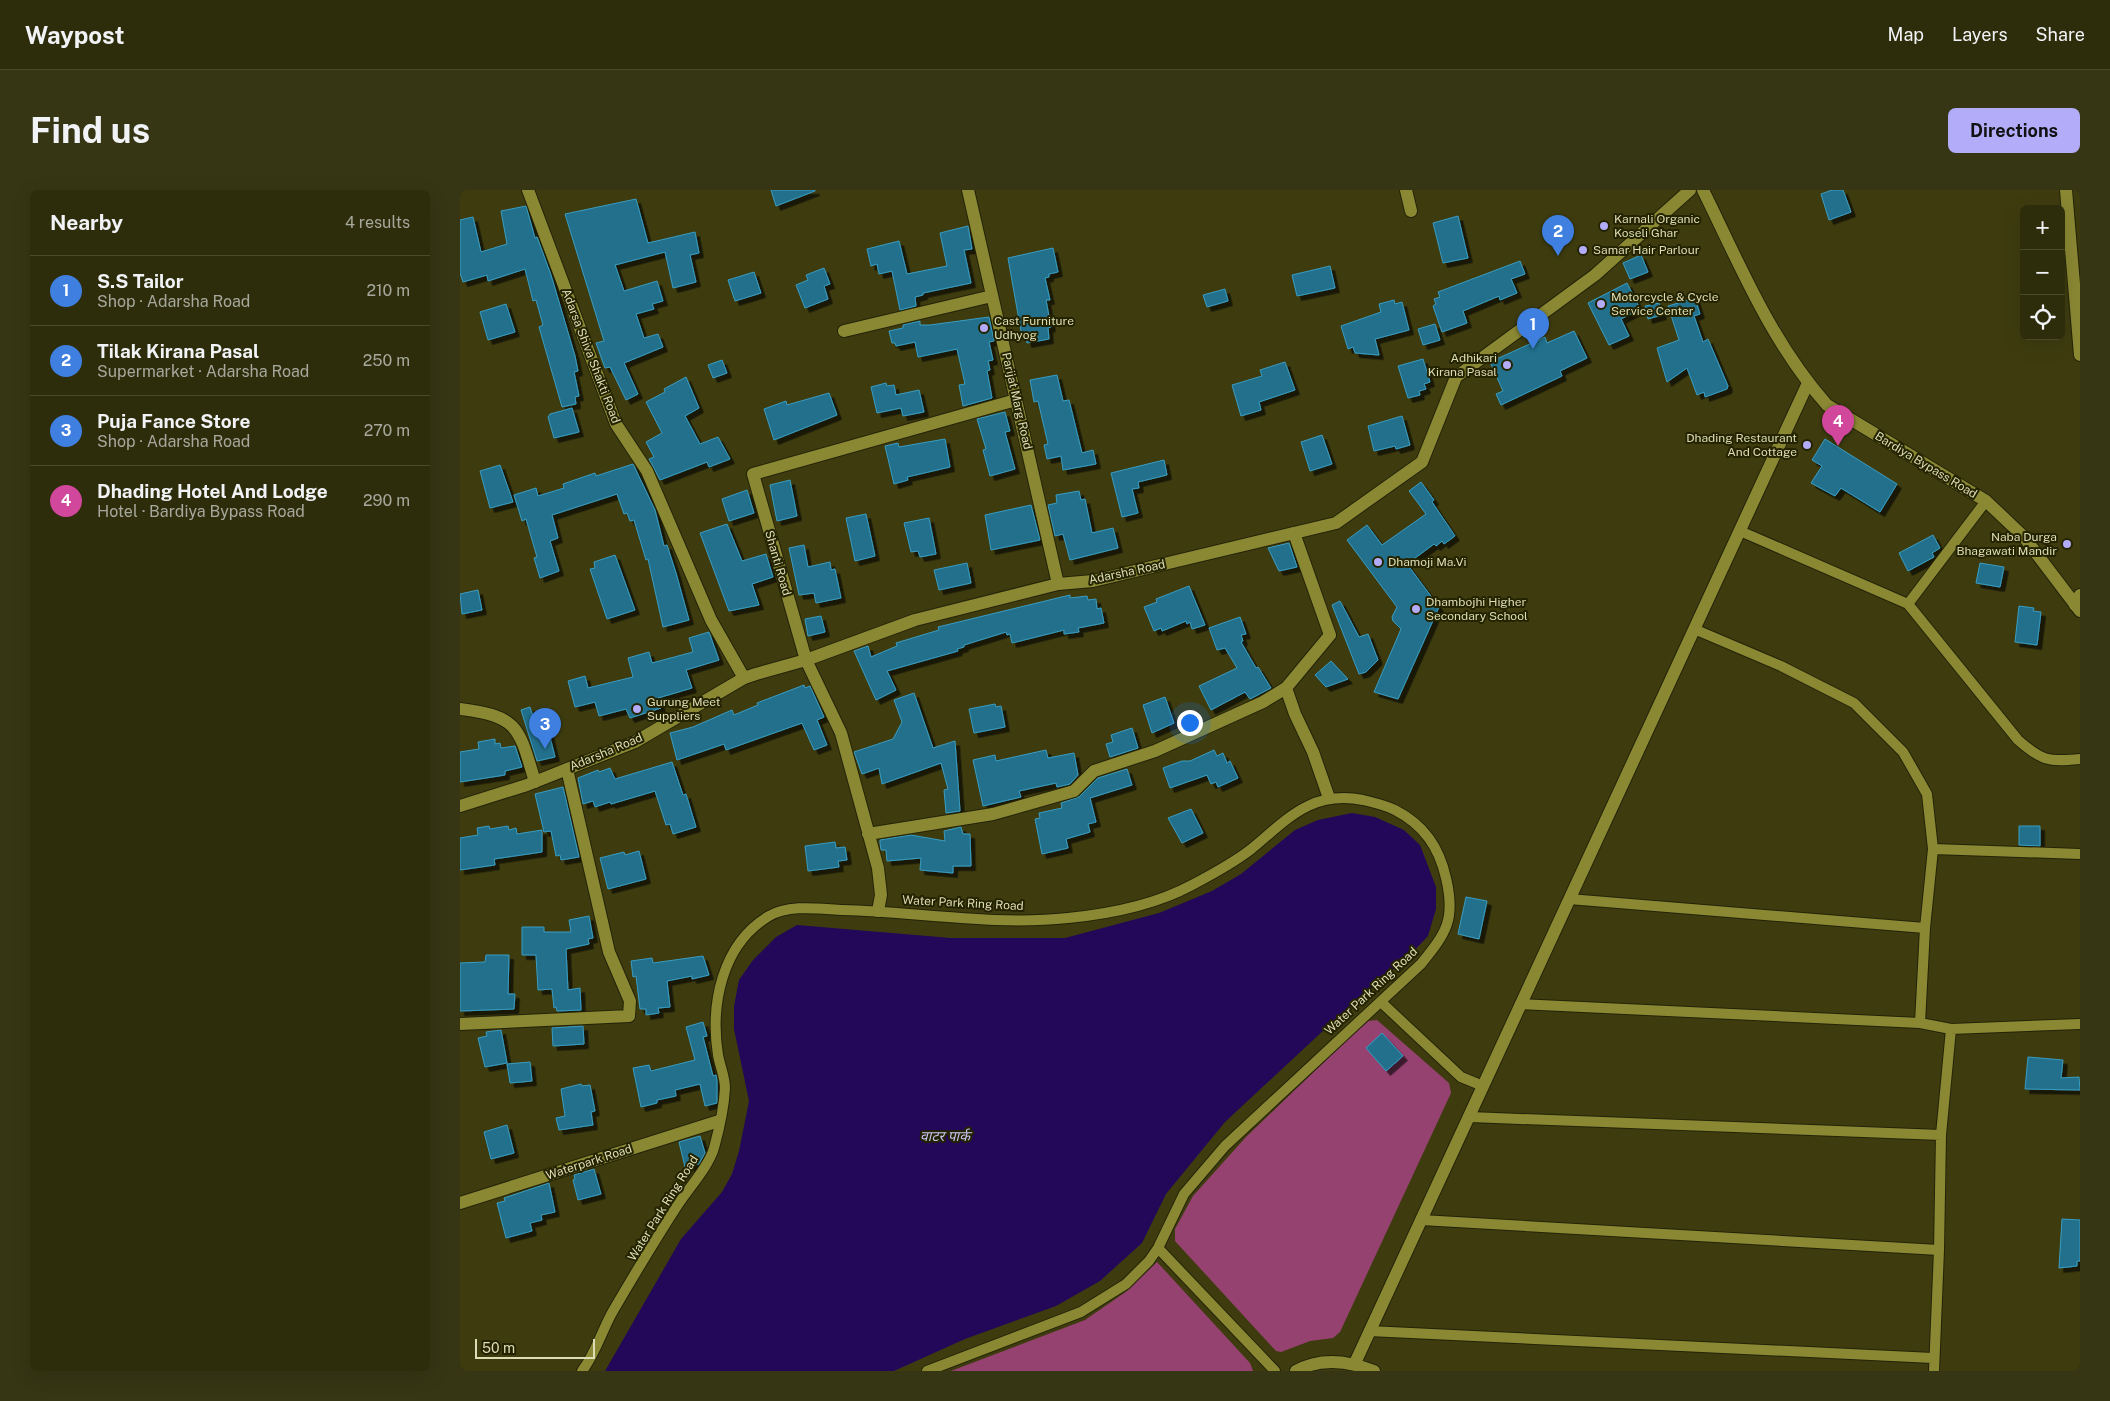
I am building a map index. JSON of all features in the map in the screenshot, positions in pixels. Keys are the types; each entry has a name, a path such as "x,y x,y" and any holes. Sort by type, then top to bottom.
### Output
{"street":[{"name":"Adarsa Shiva Shakti Road","path":"528,190 616,424 647,471 711,620 744,678"},
{"name":"Parijat Marg Road","path":"968,190 1058,584"},
{"path":"1406,190 1411,211"},
{"name":"Adarsha Road","path":"460,806 535,782 635,742 744,678 806,660 915,620 1058,584 1093,580 1336,523 1422,462 1456,377 1595,275 1690,190"},
{"name":"Bardiya Bypass Road","path":"1703,190 1769,326 1808,383 1827,405 1986,502 2024,537 2078,604"},
{"path":"2066,190 2080,355"},
{"path":"844,331 992,296"},
{"path":"1355,1363 1808,383"},
{"name":"Shanti Road","path":"878,911 881,895 878,868 841,733 806,660 753,474 1016,400"},
{"path":"868,834 993,814 1074,791 1094,771 1155,751 1263,702 1286,688 1330,635 1294,533"},
{"path":"1286,688 1313,752 1329,798"},
{"path":"460,708 488,712 511,723 520,736 535,782"},
{"path":"460,1024 629,1016 630,1001 609,952 567,769"},
{"name":"Waterpark Road","path":"460,1202 719,1120"},
{"path":"1296,1371 1305,1366 1330,1361 1355,1363 1374,1371"}],"lane":[{"path":"1908,604 1986,502"},
{"path":"1740,532 1908,604 2018,740 2037,757 2057,761 2080,759"},
{"path":"1694,629 1781,666 1854,703 1903,752 1927,794 1933,849 1925,928 1920,1023"},
{"name":"Water Park Ring Road","path":"582,1371 612,1313 713,1152 725,1086 718,1053 716,1007 727,963 740,943 770,916 790,909 878,911 994,920 1066,918 1151,902 1190,887 1248,852 1301,808 1329,798 1351,798 1385,805 1408,816 1425,830 1443,862 1448,886 1450,914 1443,937 1421,964 1225,1146 1184,1194 1158,1248 1149,1261 1126,1284 1081,1312 927,1371"},
{"path":"1933,849 2080,854"},
{"path":"1569,899 1925,928"},
{"path":"1381,1002 1460,1077 1483,1086"},
{"path":"1520,1004 1920,1023 1950,1029 2080,1024"},
{"path":"1934,1371 1941,1135 1950,1029"},
{"path":"1470,1117 1941,1135"},
{"path":"1421,1220 1939,1250"},
{"path":"1158,1248 1275,1371"},
{"path":"1369,1331 1933,1358"}],"shaded area":[{"path":"1377,1020 1449,1083 1451,1093 1340,1332 1333,1338 1310,1341 1281,1352 1276,1351 1175,1241 1175,1229 1193,1196 1246,1137 1352,1035 1368,1021"},
{"path":"1157,1262 1250,1363 1253,1371 951,1371 1085,1320 1127,1291"}],"water":[{"name":"वाटर पार्क","path":"1352,813 1375,817 1404,830 1420,845 1436,887 1436,909 1428,936 1410,955 1340,1015 1225,1122 1166,1194 1142,1243 1100,1281 1056,1306 965,1339 894,1371 605,1371 681,1239 722,1192 732,1174 739,1151 749,1101 734,1029 734,1006 739,980 753,960 776,937 797,925 951,938 1065,938 1159,913 1212,891 1241,874 1295,830 1318,820"}],"building":[{"path":"771,190 815,190 815,191 776,206"},
{"path":"1832,190 1843,190 1851,212 1829,220 1821,194"},
{"path":"636,199 648,243 695,232 699,253 690,255 696,282 673,288 665,252 615,265 624,291 657,281 663,301 652,304 654,309 636,314 644,338 658,334 663,347 624,363 638,394 626,400 610,367 605,368 596,343 604,341 565,214"},
{"path":"526,206 535,238 537,237 551,275 575,356 578,371 574,372 579,396 575,397 576,404 562,407 539,327 543,325 536,300 533,301 525,269 488,281 487,275 463,282 460,273 460,220 473,217 481,252 507,244 501,211"},
{"path":"1458,216 1468,258 1443,263 1433,223"},
{"path":"968,226 972,249 964,250 971,283 923,293 923,295 915,297 916,306 900,310 892,271 879,274 877,264 871,266 867,249 899,241 907,274 947,266 940,233"},
{"path":"1053,248 1058,272 1049,274 1049,277 1045,278 1050,300 1046,300 1051,327 1048,328 1049,339 1027,343 1026,336 1022,337 1008,258"},
{"path":"1641,255 1648,272 1630,279 1623,263"},
{"path":"1520,261 1525,274 1511,279 1517,293 1500,300 1499,296 1463,311 1467,323 1442,332 1433,306 1436,304 1434,299 1440,297 1438,292"},
{"path":"1330,266 1335,288 1297,296 1292,275"},
{"path":"824,268 830,284 824,286 828,299 805,308 796,285 808,280 806,275"},
{"path":"754,272 761,293 735,301 728,280"},
{"path":"1627,283 1640,309 1621,319 1629,336 1609,345 1588,303"},
{"path":"1225,289 1228,301 1207,307 1203,295"},
{"path":"1695,298 1700,314 1694,316 1703,342 1708,339 1728,386 1727,389 1705,397 1704,392 1697,395 1687,368 1667,382 1657,348 1679,340 1668,306"},
{"path":"1394,300 1395,304 1402,302 1409,330 1375,339 1379,355 1355,353 1353,347 1348,349 1341,326 1381,312 1379,304"},
{"path":"1659,303 1662,315 1648,319 1645,306"},
{"path":"506,304 515,332 488,340 480,312"},
{"path":"989,317 994,341 989,342 993,360 988,361 990,370 987,371 992,398 963,406 959,385 965,384 957,349 918,357 915,342 896,346 895,343 892,343 889,331 920,321 920,325 930,325"},
{"path":"1435,324 1440,340 1423,345 1418,329"},
{"path":"1574,331 1587,358 1560,371 1562,376 1501,405 1496,394 1503,391 1490,362 1545,337 1547,343"},
{"path":"1423,359 1430,382 1424,384 1426,389 1419,391 1420,395 1408,398 1398,366"},
{"path":"722,360 727,373 713,378 708,365"},
{"path":"1285,362 1295,390 1259,402 1261,410 1241,416 1232,385 1262,376 1260,370"},
{"path":"1057,375 1063,401 1069,400 1082,453 1093,450 1096,464 1063,470 1061,456 1047,459 1044,445 1048,444 1038,401 1034,402 1030,380"},
{"path":"686,377 699,408 685,416 700,444 718,437 730,459 709,467 707,462 660,480 649,459 654,457 646,442 662,433 646,402 665,392 664,389"},
{"path":"886,383 887,386 894,385 896,395 919,390 924,412 903,416 901,408 877,413 871,387"},
{"path":"829,393 837,415 774,440 764,409 786,401 787,405"},
{"path":"572,408 579,432 554,438 548,417 550,414"},
{"path":"1005,412 1010,431 1005,432 1015,469 990,476 983,450 986,449 977,419"},
{"path":"1402,416 1410,445 1396,449 1395,446 1374,451 1368,426"},
{"path":"1322,435 1332,464 1310,471 1301,442"},
{"path":"945,439 950,467 907,477 908,480 894,484 885,446 898,443 899,447"},
{"path":"1825,439 1897,484 1880,512 1841,488 1835,496 1811,483 1822,466 1812,460"},
{"path":"1164,460 1167,475 1138,482 1139,488 1132,489 1138,513 1122,517 1111,473"},
{"path":"633,464 655,510 664,546 667,545 689,620 663,627 648,559 646,560 634,520 630,521 627,513 624,514 617,494 552,515 558,538 550,541 559,571 540,578 534,558 537,557 526,519 522,521 514,495 536,488 538,496 564,488 563,484 595,473 596,476"},
{"path":"500,465 513,502 490,508 480,471"},
{"path":"790,480 797,516 777,521 770,485"},
{"name":"Dhambojhi Higher Secondary School","path":"1421,482 1455,536 1444,544 1442,541 1436,546 1434,544 1407,564 1439,607 1398,699 1374,692 1401,629 1393,621 1392,617 1397,607 1347,540 1367,525 1382,545 1426,514 1409,491"},
{"path":"747,490 754,513 729,521 722,499"},
{"path":"1079,491 1081,500 1085,499 1092,533 1113,528 1118,548 1070,560 1063,534 1055,536 1048,505 1057,503 1056,495"},
{"path":"1031,505 1040,540 991,550 985,515"},
{"path":"866,514 875,556 855,561 846,518"},
{"path":"929,518 936,554 920,557 918,551 911,552 904,523"},
{"path":"727,524 742,561 766,554 773,577 752,584 759,605 729,611 700,533"},
{"path":"1933,535 1940,548 1932,553 1934,557 1908,571 1899,553"},
{"path":"1289,543 1297,567 1279,571 1268,548"},
{"path":"804,545 808,567 830,562 831,570 835,569 841,598 816,603 814,593 799,595 789,548"},
{"path":"615,555 635,610 607,619 590,569 595,568 594,562"},
{"path":"967,563 971,583 939,590 934,570"},
{"path":"1980,563 2004,567 2000,587 1976,583"},
{"path":"1189,586 1205,625 1192,629 1190,622 1187,624 1186,621 1162,631 1161,628 1154,631 1144,607 1157,602 1156,599"},
{"path":"478,590 482,610 462,614 460,594"},
{"path":"1070,595 1070,598 1087,596 1088,600 1096,599 1097,609 1101,608 1104,623 1078,628 1079,632 1064,634 1064,630 1012,643 1010,634 1007,635 1006,632 964,645 964,647 957,649 958,651 887,671 896,690 876,700 854,651 868,646 871,657 897,646 896,643 939,630 938,627"},
{"path":"1340,601 1359,637 1368,634 1378,660 1366,672 1359,674 1332,605"},
{"path":"2019,606 2034,608 2033,611 2041,612 2037,645 2015,642"},
{"path":"821,616 825,632 808,636 805,619"},
{"path":"1240,617 1246,634 1241,635 1243,641 1241,642 1256,668 1258,667 1271,688 1250,699 1245,692 1211,710 1199,686 1237,668 1225,648 1217,650 1209,628"},
{"path":"709,632 719,660 686,670 692,688 658,698 661,708 630,718 626,709 599,716 595,702 575,707 568,681 585,676 588,688 633,677 628,658 649,652 652,663 693,652 689,638"},
{"path":"1331,661 1348,679 1326,687 1315,675"},
{"path":"804,685 805,688 810,686 824,717 817,720 827,745 814,750 802,723 726,750 724,744 677,760 670,733 693,727 732,710 734,715 758,705 757,703"},
{"path":"914,693 933,748 955,741 960,811 946,813 944,790 948,789 941,763 882,784 879,768 862,774 854,752 893,739 902,722 894,700"},
{"path":"1165,697 1174,723 1152,733 1143,705"},
{"path":"995,704 996,707 1001,706 1005,727 974,733 969,709"},
{"path":"530,707 537,730 541,728 544,735 549,733 555,757 537,761 521,710"},
{"path":"1132,728 1138,748 1110,757 1106,744 1113,742 1111,735"},
{"path":"495,739 495,744 500,743 501,748 515,746 522,767 505,771 505,775 460,782 460,752 479,749 478,742"},
{"path":"1046,750 1048,758 1074,753 1078,775 1070,784 1057,787 1056,783 1019,791 1021,797 983,806 973,760 995,755 996,761"},
{"path":"1214,750 1217,756 1223,753 1227,763 1230,761 1238,778 1218,787 1216,782 1211,784 1207,775 1170,788 1163,768 1182,761 1190,761"},
{"path":"672,762 683,795 686,794 696,827 673,834 670,824 666,825 655,791 595,807 593,801 583,804 578,778 598,770 599,772 610,768 615,779"},
{"path":"1127,769 1132,785 1090,798 1096,822 1088,824 1090,832 1066,839 1068,848 1042,854 1035,819 1040,818 1039,813 1062,808 1061,803 1079,797 1098,778"},
{"path":"563,787 579,857 561,860 560,855 556,856 551,831 544,832 535,794"},
{"path":"1191,809 1203,833 1182,843 1168,818"},
{"path":"489,826 490,829 508,826 509,830 516,828 517,834 542,830 542,852 494,859 495,865 460,870 460,838 478,835 477,828"},
{"path":"2019,826 2040,826 2040,846 2019,845"},
{"path":"961,827 963,834 970,834 971,866 953,866 953,873 920,870 921,858 887,861 886,850 881,850 880,840 911,835 945,841 944,831"},
{"path":"835,842 836,848 845,847 847,860 838,861 839,867 808,871 805,846"},
{"path":"639,851 646,879 608,889 600,858 624,852 625,855"},
{"path":"1466,897 1487,901 1479,939 1458,934"},
{"path":"589,916 593,938 588,939 589,944 566,949 568,990 580,988 581,1010 557,1011 556,1007 554,1008 552,989 538,990 536,955 522,955 522,927 544,927 544,932 571,932 569,920"},
{"path":"486,955 509,955 508,994 515,994 514,1009 460,1011 460,963 485,962"},
{"path":"703,956 709,975 692,979 692,976 667,981 670,1007 658,1008 659,1013 646,1015 646,1009 640,1009 636,976 633,977 631,961 652,958 653,963"},
{"path":"703,1022 707,1036 703,1037 713,1076 716,1075 717,1103 705,1106 700,1084 675,1090 676,1096 657,1100 657,1103 641,1107 633,1068 649,1065 651,1071 695,1060 686,1027"},
{"path":"583,1026 584,1044 553,1046 552,1028"},
{"path":"501,1030 507,1063 485,1067 478,1038 487,1036 486,1032"},
{"path":"1382,1033 1403,1056 1386,1071 1366,1048"},
{"path":"2028,1057 2063,1060 2061,1078 2079,1077 2080,1090 2025,1089"},
{"path":"530,1062 532,1081 510,1083 507,1064"},
{"path":"581,1084 582,1086 590,1085 595,1111 591,1112 593,1125 559,1130 556,1118 565,1116 561,1089"},
{"path":"507,1125 514,1153 491,1159 484,1132"},
{"path":"700,1136 705,1153 699,1164 685,1167 679,1142"},
{"path":"594,1169 601,1194 578,1200 573,1180 575,1179 574,1175"},
{"path":"549,1183 555,1212 541,1215 542,1220 530,1223 532,1231 506,1238 497,1203 505,1201 504,1198"},
{"path":"2062,1219 2080,1220 2080,1261 2077,1261 2077,1266 2059,1268"}],"place":[{"name":"Karnali Organic Koseli Ghar","path":"1604,226"},
{"name":"Samar Hair Parlour","path":"1583,250"},
{"name":"Tilak Kirana Pasal","path":"1558,256"},
{"name":"Motorcycle & Cycle Service Center","path":"1601,304"},
{"name":"Cast Furniture Udhyog","path":"984,328"},
{"name":"S.S Tailor","path":"1533,349"},
{"name":"Adhikari Kirana Pasal","path":"1507,365"},
{"name":"Dhading Restaurant And Cottage","path":"1807,445"},
{"name":"Dhading Hotel And Lodge","path":"1838,446"},
{"name":"Naba Durga Bhagawati Mandir","path":"2067,544"},
{"name":"Dhamoji Ma.Vi","path":"1378,562"},
{"name":"Dhambojhi Higher Secondary School","path":"1416,609"},
{"name":"Gurung Meet Suppliers","path":"637,709"},
{"name":"Puja Fance Store","path":"545,749"}]}
